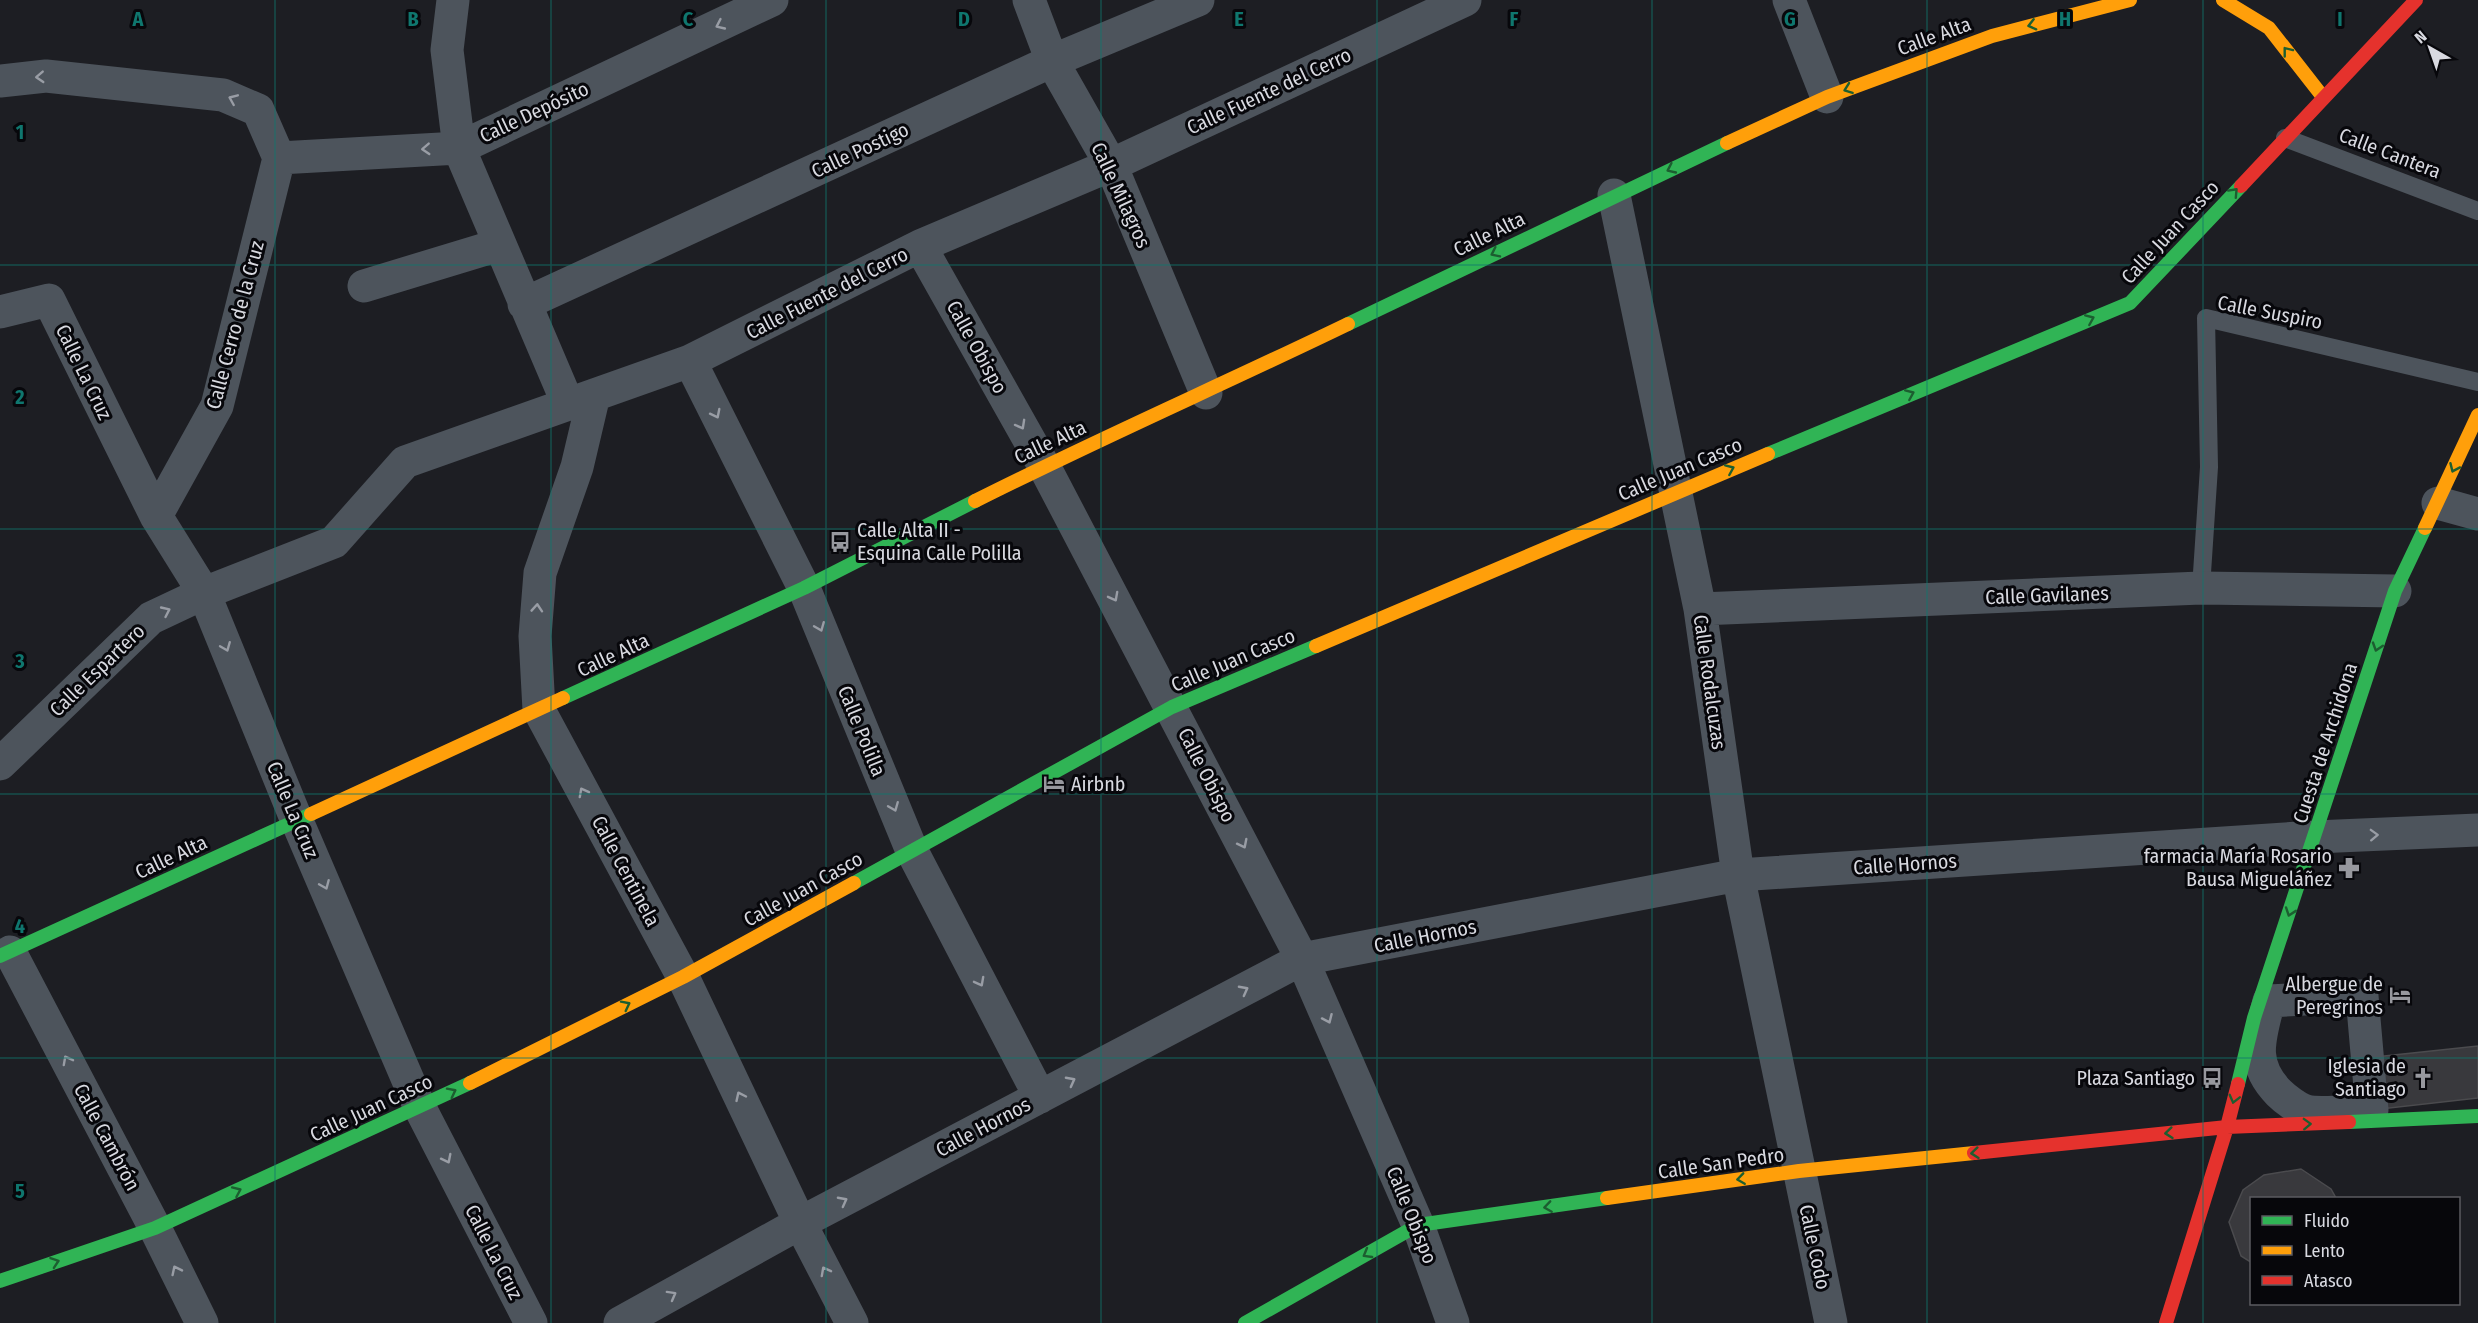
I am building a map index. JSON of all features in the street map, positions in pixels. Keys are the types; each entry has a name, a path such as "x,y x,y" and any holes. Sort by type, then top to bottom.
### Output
{"street":[{"path":"453,0 447,50 459,148 524,304 581,400"},
{"name":"Calle Depósito","path":"279,158 459,148 772,0"},
{"name":"Calle Milagros","path":"1029,0 1052,61 1111,165 1206,393"},
{"name":"Calle Postigo","path":"524,304 1052,61 1198,0"},
{"name":"Calle Fuente del Cerro","path":"204,593 334,542 405,462 690,361 920,246 1111,165 1465,0"},
{"path":"1789,0 1827,97"},
{"name":"Calle Alta","path":"5,954 804,588 1044,465 1206,393 1614,195 1827,97 1992,36 2130,0"},
{"path":"2223,0 2269,28 2323,97"},
{"name":"Calle Juan Casco","path":"0,1281 155,1228 420,1108 683,977 1172,707 1676,492 2130,303 2416,0"},
{"path":"0,81 46,76 223,95 258,110 279,158"},
{"name":"Calle Cerro de la Cruz","path":"156,516 216,406 279,158"},
{"name":"Calle Rodalcuzas","path":"1614,195 1700,609 1738,875 1799,1171"},
{"path":"364,286 500,244"},
{"name":"Calle Obispo","path":"920,246 1044,465 1302,959 1418,1225 1453,1323"},
{"name":"Calle La Cruz","path":"0,312 49,300 156,516 204,593 297,821 420,1108 531,1323"},
{"name":"Calle Polilla","path":"690,361 804,588 912,851 1040,1097"},
{"name":"Calle Centinela","path":"581,400 577,467 540,573 535,636 539,710 683,977 800,1223 852,1323"},
{"name":"Cuesta de Archidona","path":"2166,1323 2227,1127 2254,1018 2395,591 2478,415"},
{"path":"2438,503 2478,514"},
{"name":"Calle Gavilanes","path":"1700,609 2201,588 2395,591"},
{"name":"Calle Espartero","path":"0,764 151,618 204,593"},
{"name":"Calle Hornos","path":"621,1323 800,1223 1302,959 1738,875 2315,837 2478,830"},
{"name":"Calle Cambrón","path":"5,954 155,1228 202,1323"},
{"name":"Calle San Pedro","path":"1245,1323 1418,1225 1799,1171 2227,1127 2478,1116"},
{"name":"Calle Codo","path":"1799,1171 1831,1323"}],"lane":[{"name":"Calle Cantera","path":"2285,138 2478,211"},
{"name":"Calle Suspiro","path":"2201,588 2209,467 2206,318 2478,382"}],"building":[{"name":"Iglesia de Santiago","path":"2478,1046 2478,1098 2372,1110 2366,1058"},
{"path":"2301,1169 2331,1189 2335,1197 2250,1197 2250,1262 2241,1256 2229,1222 2243,1190 2264,1175"}],"traffic: fast":[{"path":"1348,324 1727,143"},
{"path":"1768,454 2130,303 2241,186"},
{"path":"563,698 804,588 975,501"},
{"path":"2238,1084 2254,1018 2395,591 2425,528"},
{"path":"854,883 1172,707 1316,646"},
{"path":"0,956 311,814"},
{"path":"0,1281 155,1228 470,1083"},
{"path":"2349,1122 2478,1116"},
{"path":"1245,1323 1418,1225 1607,1198"}],"traffic: slow":[{"path":"1727,143 1827,97 1992,36 2130,0"},
{"path":"2223,0 2269,28 2323,97"},
{"path":"975,501 1348,324"},
{"path":"2425,528 2478,415"},
{"path":"1316,646 1768,454"},
{"path":"311,814 563,698"},
{"path":"470,1083 683,977 854,883"},
{"path":"1607,1198 1799,1171 1974,1153"}],"traffic: jam":[{"path":"2241,186 2416,0"},
{"path":"2166,1323 2227,1127 2238,1084"},
{"path":"1974,1153 2227,1127 2349,1122"}],"place":[{"name":"Calle Alta II - Esquina Calle Polilla","path":"840,542"},
{"name":"Airbnb","path":"1054,784"},
{"name":"farmacia María Rosario Bausa Migueláñez","path":"2349,868"},
{"name":"Albergue de Peregrinos","path":"2400,995"},
{"name":"Plaza Santiago","path":"2212,1078"},
{"name":"Iglesia de Santiago","path":"2423,1078"}]}
